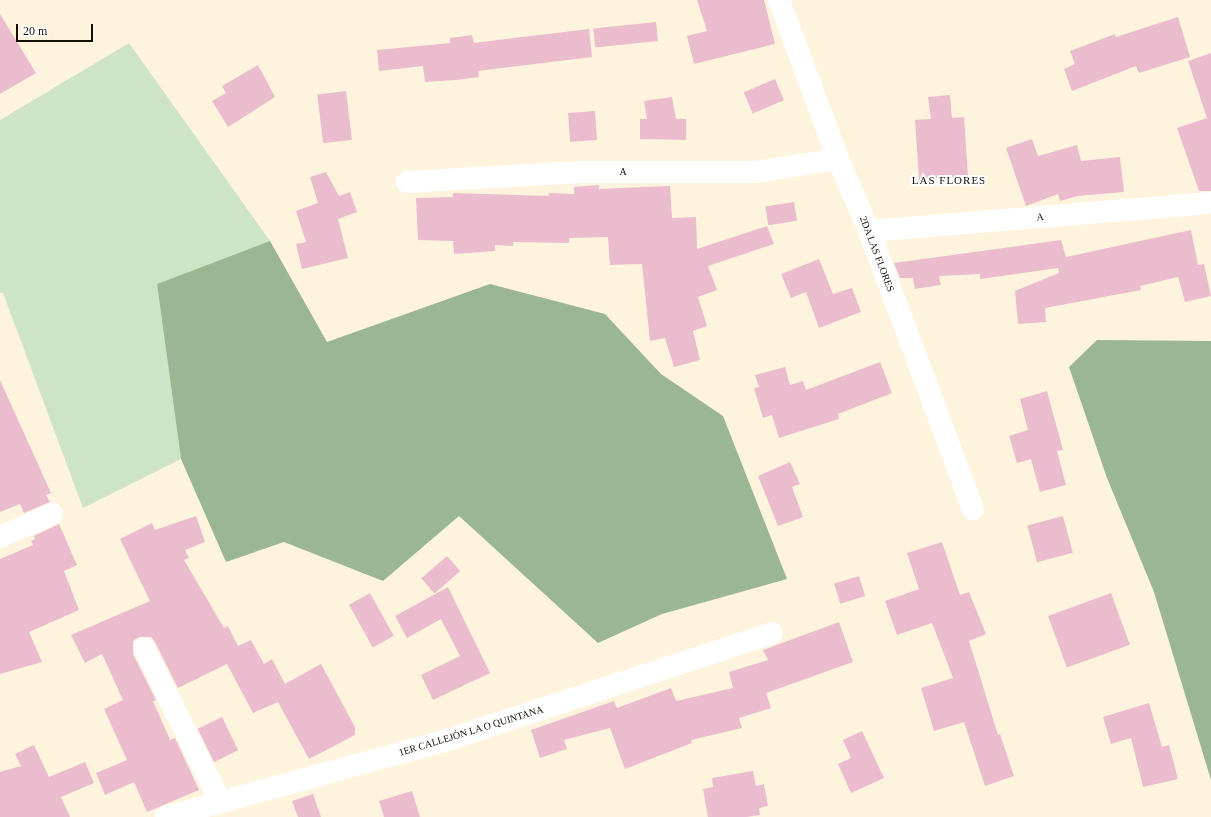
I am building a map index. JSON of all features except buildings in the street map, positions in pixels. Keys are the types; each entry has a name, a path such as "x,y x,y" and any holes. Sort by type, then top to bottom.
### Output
{"street":[{"name":"2DA LAS FLORES","path":"778,0 838,159 869,231 973,509"},
{"name":"A","path":"407,182 579,172 755,172 838,159"},
{"name":"A","path":"869,231 1211,203"},
{"path":"0,537 52,514"},
{"name":"1ER CALLEJÓN LA O QUINTANA","path":"166,817 220,801 442,742 772,633"},
{"path":"144,648 220,801"}],"green space":[{"path":"129,43 270,241 157,284 181,459 83,508 3,293 0,293 0,120"},
{"path":"270,241 327,342 490,284 605,314 661,374 723,416 787,579 662,614 598,643 459,516 383,581 284,542 226,562 181,459 157,284"},
{"path":"1097,340 1211,341 1211,780 1154,592 1107,478 1069,367"}],"district":[{"name":"LAS FLORES","path":"949,180"}]}
